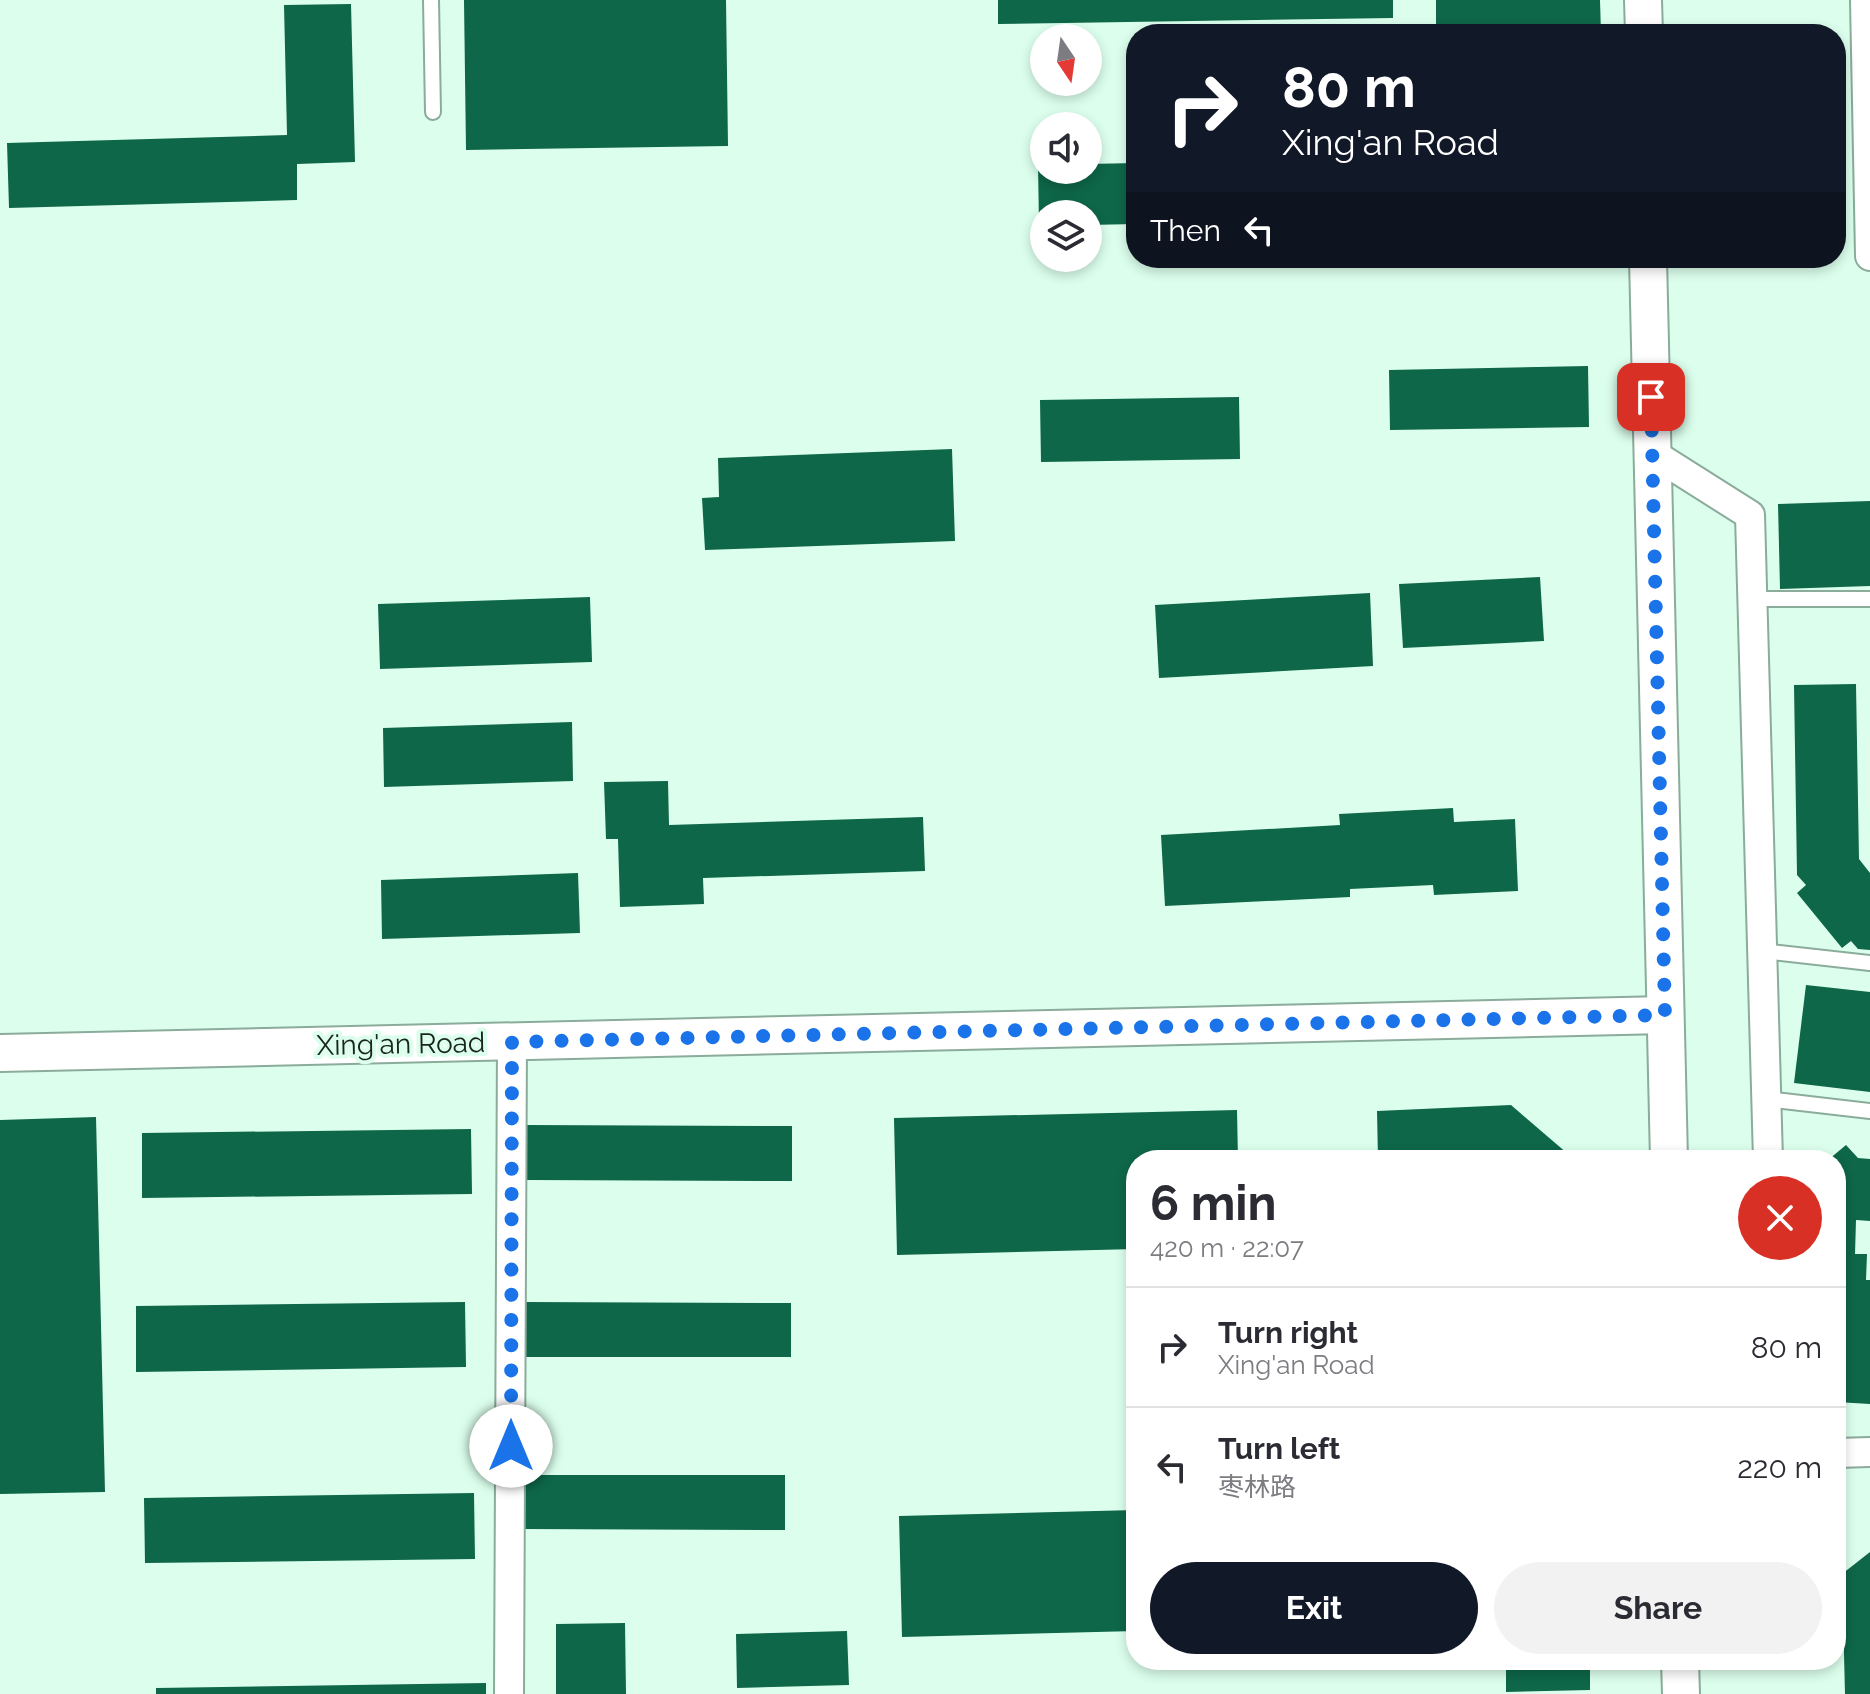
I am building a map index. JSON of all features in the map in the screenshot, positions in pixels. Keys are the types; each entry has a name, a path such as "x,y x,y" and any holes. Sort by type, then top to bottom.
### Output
{"street":[{"path":"1643,0 1644,24"},
{"path":"1865,0 1870,256"},
{"path":"1648,268 1669,1150"},
{"path":"1652,453 1750,515 1768,1150"},
{"name":"Xing'an Road","path":"0,1053 1665,1015"},
{"path":"509,1694 512,1042"},
{"path":"1846,1453 1870,1452"},
{"path":"1680,1670 1681,1694"}],"lane":[{"path":"431,0 433,112"},
{"path":"1752,599 1870,599"},
{"path":"1762,951 1870,963"},
{"path":"1766,1099 1870,1111"}],"building":[{"path":"464,0 726,0 728,146 466,150"},
{"path":"998,0 1393,0 1393,18 998,24"},
{"path":"1436,0 1600,0 1601,24 1436,24"},
{"path":"351,4 355,162 297,164 297,200 9,208 7,143 287,135 284,5"},
{"path":"1126,163 1126,224 1102,225 1102,200 1039,200 1038,184 1102,184 1102,164"},
{"path":"1588,366 1589,427 1390,430 1389,370"},
{"path":"1239,397 1240,459 1041,462 1040,400"},
{"path":"952,449 955,541 705,550 702,498 719,497 718,458"},
{"path":"1870,501 1870,586 1780,589 1778,504"},
{"path":"1540,577 1544,641 1403,648 1399,584"},
{"path":"1370,593 1373,666 1159,678 1155,605"},
{"path":"590,597 592,662 380,669 378,604"},
{"path":"1856,684 1859,859 1870,873 1870,950 1858,949 1851,941 1842,948 1797,893 1806,885 1797,875 1794,685"},
{"path":"572,722 573,781 384,787 383,728"},
{"path":"668,781 669,825 923,817 925,871 703,878 704,904 620,907 618,839 606,839 604,782"},
{"path":"1453,808 1454,822 1515,819 1518,891 1434,895 1433,885 1350,889 1350,897 1165,906 1161,835 1340,825 1339,814"},
{"path":"578,873 580,933 382,939 381,880"},
{"path":"1806,985 1870,992 1870,1092 1794,1083"},
{"path":"1511,1105 1563,1150 1378,1150 1377,1111"},
{"path":"1237,1110 1238,1150 1126,1150 1126,1249 897,1255 894,1118"},
{"path":"96,1117 105,1492 0,1494 0,1120"},
{"path":"525,1125 792,1126 792,1181 525,1180"},
{"path":"471,1129 472,1194 142,1198 142,1133"},
{"path":"1846,1145 1858,1158 1870,1159 1870,1221 1856,1220 1855,1254 1867,1254 1866,1280 1870,1280 1870,1404 1846,1403 1846,1150 1840,1150"},
{"path":"465,1302 466,1367 136,1372 136,1306"},
{"path":"524,1302 791,1303 791,1357 524,1357"},
{"path":"518,1475 785,1475 785,1530 518,1529"},
{"path":"474,1493 475,1559 145,1563 144,1498"},
{"path":"1126,1510 1126,1631 902,1637 899,1516"},
{"path":"1870,1552 1870,1694 1845,1694 1846,1571"},
{"path":"625,1623 626,1694 556,1694 556,1624"},
{"path":"847,1631 849,1685 737,1688 736,1634"},
{"path":"1506,1670 1590,1670 1590,1690 1506,1692"},
{"path":"486,1683 486,1694 156,1694 156,1688"}],"route":[{"path":"511,1446 512,1042 1665,1015 1651,397"}]}
